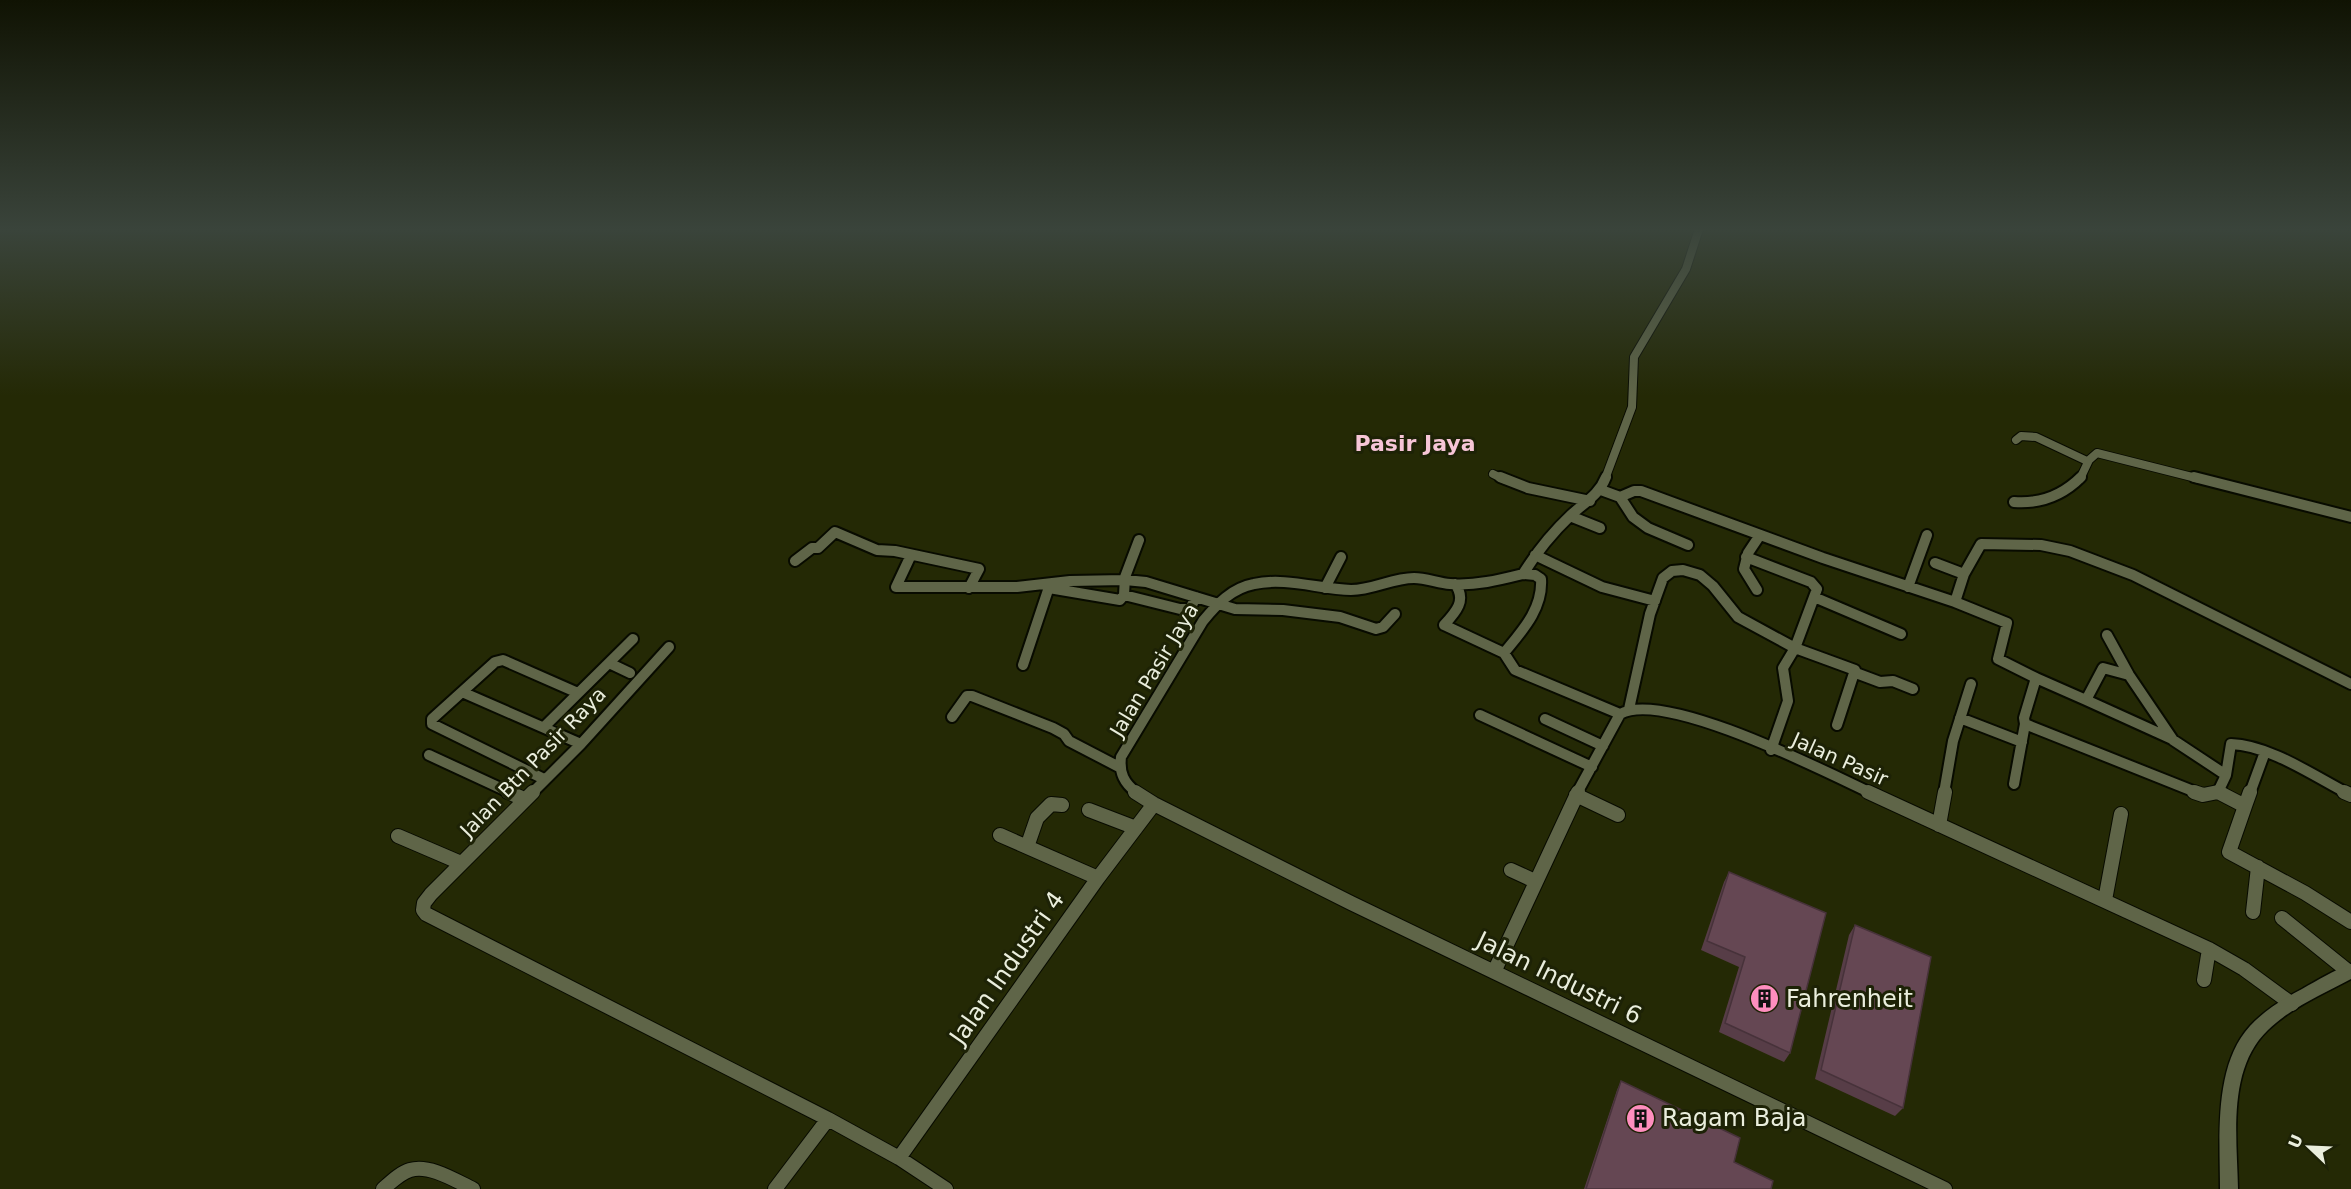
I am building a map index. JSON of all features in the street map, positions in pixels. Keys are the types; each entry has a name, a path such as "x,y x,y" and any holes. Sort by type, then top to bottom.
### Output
{"street":[{"path":"1523,574 1535,555 1570,516 1600,490 1632,407 1634,357 1677,284"},
{"path":"2016,440 2021,436 2036,437 2086,461"},
{"path":"2014,502 2043,502 2058,496 2079,480 2086,461 2097,453 2351,517"},
{"path":"1493,474 1523,488 1546,490 1590,501"},
{"path":"1600,490 1620,497 1633,520 1688,545"},
{"path":"1620,497 1634,491 1641,491 1823,558 1955,602 2007,623 1998,659 2173,740 2226,775"},
{"path":"1570,516 1600,528"},
{"path":"795,561 812,548 818,548 835,532 849,536 855,543 885,552 895,551 979,569 969,588"},
{"path":"1756,590 1744,569 1746,558 1760,534"},
{"path":"1908,587 1927,535"},
{"path":"1050,586 1120,600 1124,595 1125,580 1139,540"},
{"path":"1955,602 1964,574 1981,544 2041,545 2070,551 2133,575 2351,684"},
{"path":"911,555 896,587 1050,586 1125,580 1146,582 1235,609 1283,610 1340,617 1376,629 1383,627 1395,614"},
{"path":"1535,555 1602,587 1655,601"},
{"path":"1324,588 1341,557"},
{"path":"1746,558 1811,582 1817,589 1795,648 1783,668 1788,702 1771,750"},
{"path":"1935,563 1964,574"},
{"path":"1494,972 1534,881 1576,795 1625,711 1650,614 1663,578 1672,571 1683,570 1700,575 1713,586 1738,617 1795,648 1852,667 1856,673 1880,682 1893,681 1913,688"},
{"path":"1504,654 1526,626 1539,599 1541,579 1535,574 1523,574"},
{"name":"Jalan Pasir Jaya","path":"1154,804 1130,789 1122,779 1119,767 1121,757 1216,603 1233,592 1258,582 1272,581 1356,591 1411,578 1455,584 1488,582 1523,574"},
{"name":"Jalan Pasir","path":"1455,584 1461,590 1461,602 1444,625 1504,654 1515,670 1625,711 1673,713 1703,720 1821,770 2209,949 2244,969 2292,1004"},
{"path":"1023,665 1050,586"},
{"path":"1124,595 1180,609 1190,609 1196,597"},
{"path":"1814,597 1901,634"},
{"path":"2107,635 2129,675 2173,740"},
{"path":"544,727 633,639"},
{"name":"Jalan Btn Pasir Raya","path":"669,647 582,744 461,863 424,903 423,910 426,914 828,1119"},
{"path":"544,779 432,724 435,715 495,662 503,660 578,693"},
{"path":"609,663 630,673"},
{"path":"2086,700 2103,668 2129,675"},
{"path":"1837,725 1856,673"},
{"path":"2014,784 2025,724 2024,718 2036,678"},
{"path":"1939,825 1953,741 1971,684"},
{"path":"462,692 582,744"},
{"path":"952,717 967,696 972,696 1053,728 1064,734 1069,741 1119,767"},
{"path":"1480,715 1592,767"},
{"path":"1960,718 2022,742"},
{"path":"1545,719 1603,746"},
{"path":"2025,724 2207,796 2218,792 2226,775 2231,744 2240,743 2265,752 2351,795"},
{"path":"2265,752 2229,852 2351,922"},
{"path":"429,755 524,799"},
{"path":"2218,792 2245,806"},
{"path":"1576,795 1618,815"},
{"path":"1027,847 1037,818 1051,804 1062,805"},
{"name":"Jalan Industri 4","path":"899,1158 1098,878 1154,804"},
{"name":"Jalan Industri 6","path":"1154,804 1494,972 1945,1189"},
{"path":"1089,810 1136,828"},
{"path":"2105,900 2121,814"},
{"path":"1000,835 1059,863 1098,878"},
{"path":"398,836 461,863"},
{"path":"2253,912 2258,867"},
{"path":"1511,870 1534,881"},
{"path":"2229,1189 2230,1096 2244,1046 2272,1017 2350,971 2282,918"},
{"path":"2204,980 2209,949"},
{"path":"775,1189 828,1119 899,1158 946,1189"},
{"path":"383,1189 408,1171 415,1169 448,1178 473,1189"}],"shaded area":[{"path":"0,284 2351,284 2351,1189 0,1189"}],"building":[{"name":"Fahrenheit","path":"1729,872 1826,913 1790,1053 1725,1023 1745,957 1707,941"},
{"name":"Fahrenheit","path":"1855,925 1931,957 1903,1108 1821,1070"},
{"name":"Ragam Baja","path":"1621,1081 1740,1138 1734,1162 1773,1181 1771,1189 1586,1189"}],"place":[{"name":"Fahrenheit","path":"1765,999"},
{"name":"Ragam Baja","path":"1641,1118"}],"district":[{"name":"Pasir Jaya","path":"1415,443"}]}
